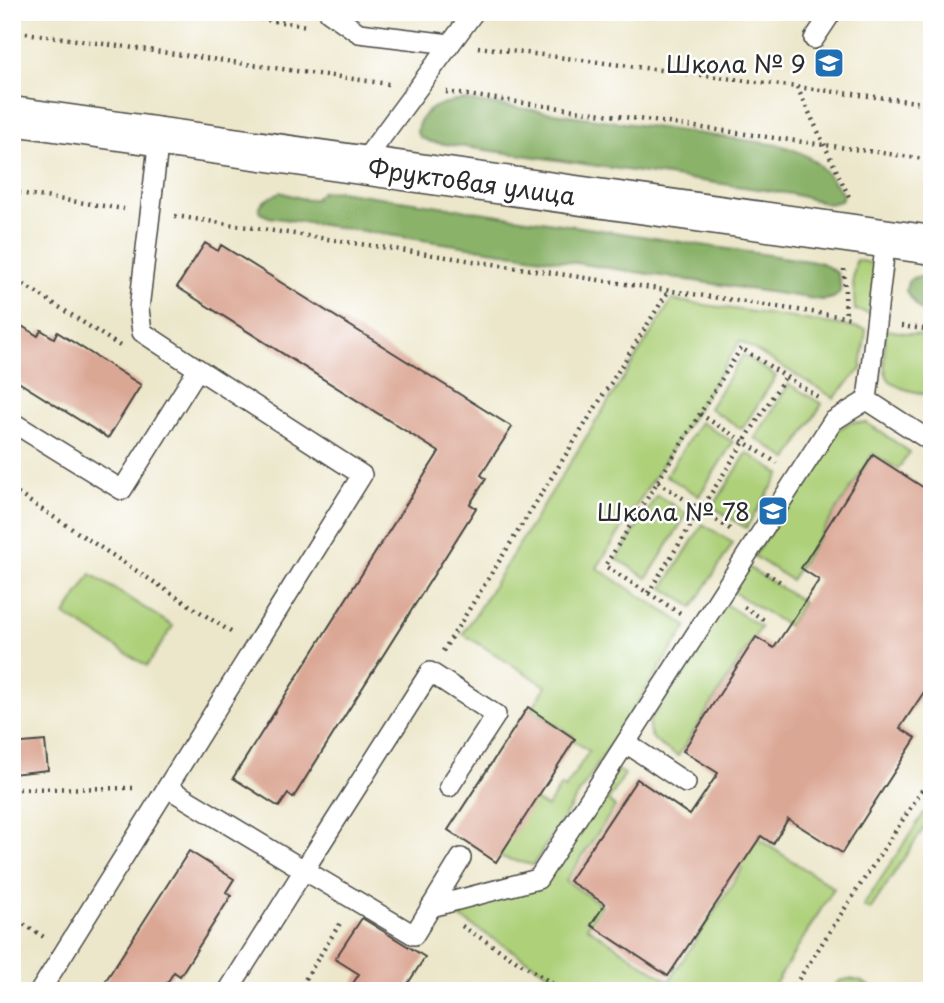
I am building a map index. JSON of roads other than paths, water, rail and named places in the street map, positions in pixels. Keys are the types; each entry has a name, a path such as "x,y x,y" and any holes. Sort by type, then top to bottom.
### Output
{"street":[{"name":"Фруктовая улица","path":"12,116 932,246"}],"lane":[{"path":"329,12 359,33 450,44"},
{"path":"361,165 474,12"},
{"path":"814,39 832,12"},
{"path":"40,991 362,475 142,332 139,309 159,137"},
{"path":"867,400 886,239"},
{"path":"12,422 122,490 198,369"},
{"path":"431,907 538,878 834,421 867,400"},
{"path":"867,400 932,442"},
{"path":"228,991 430,672 496,715 449,787"},
{"path":"626,743 685,783"},
{"path":"168,788 414,936 461,858"}],"place":[{"name":"Школа № 9","path":"829,63"},
{"name":"Школа № 78","path":"773,511"}]}
